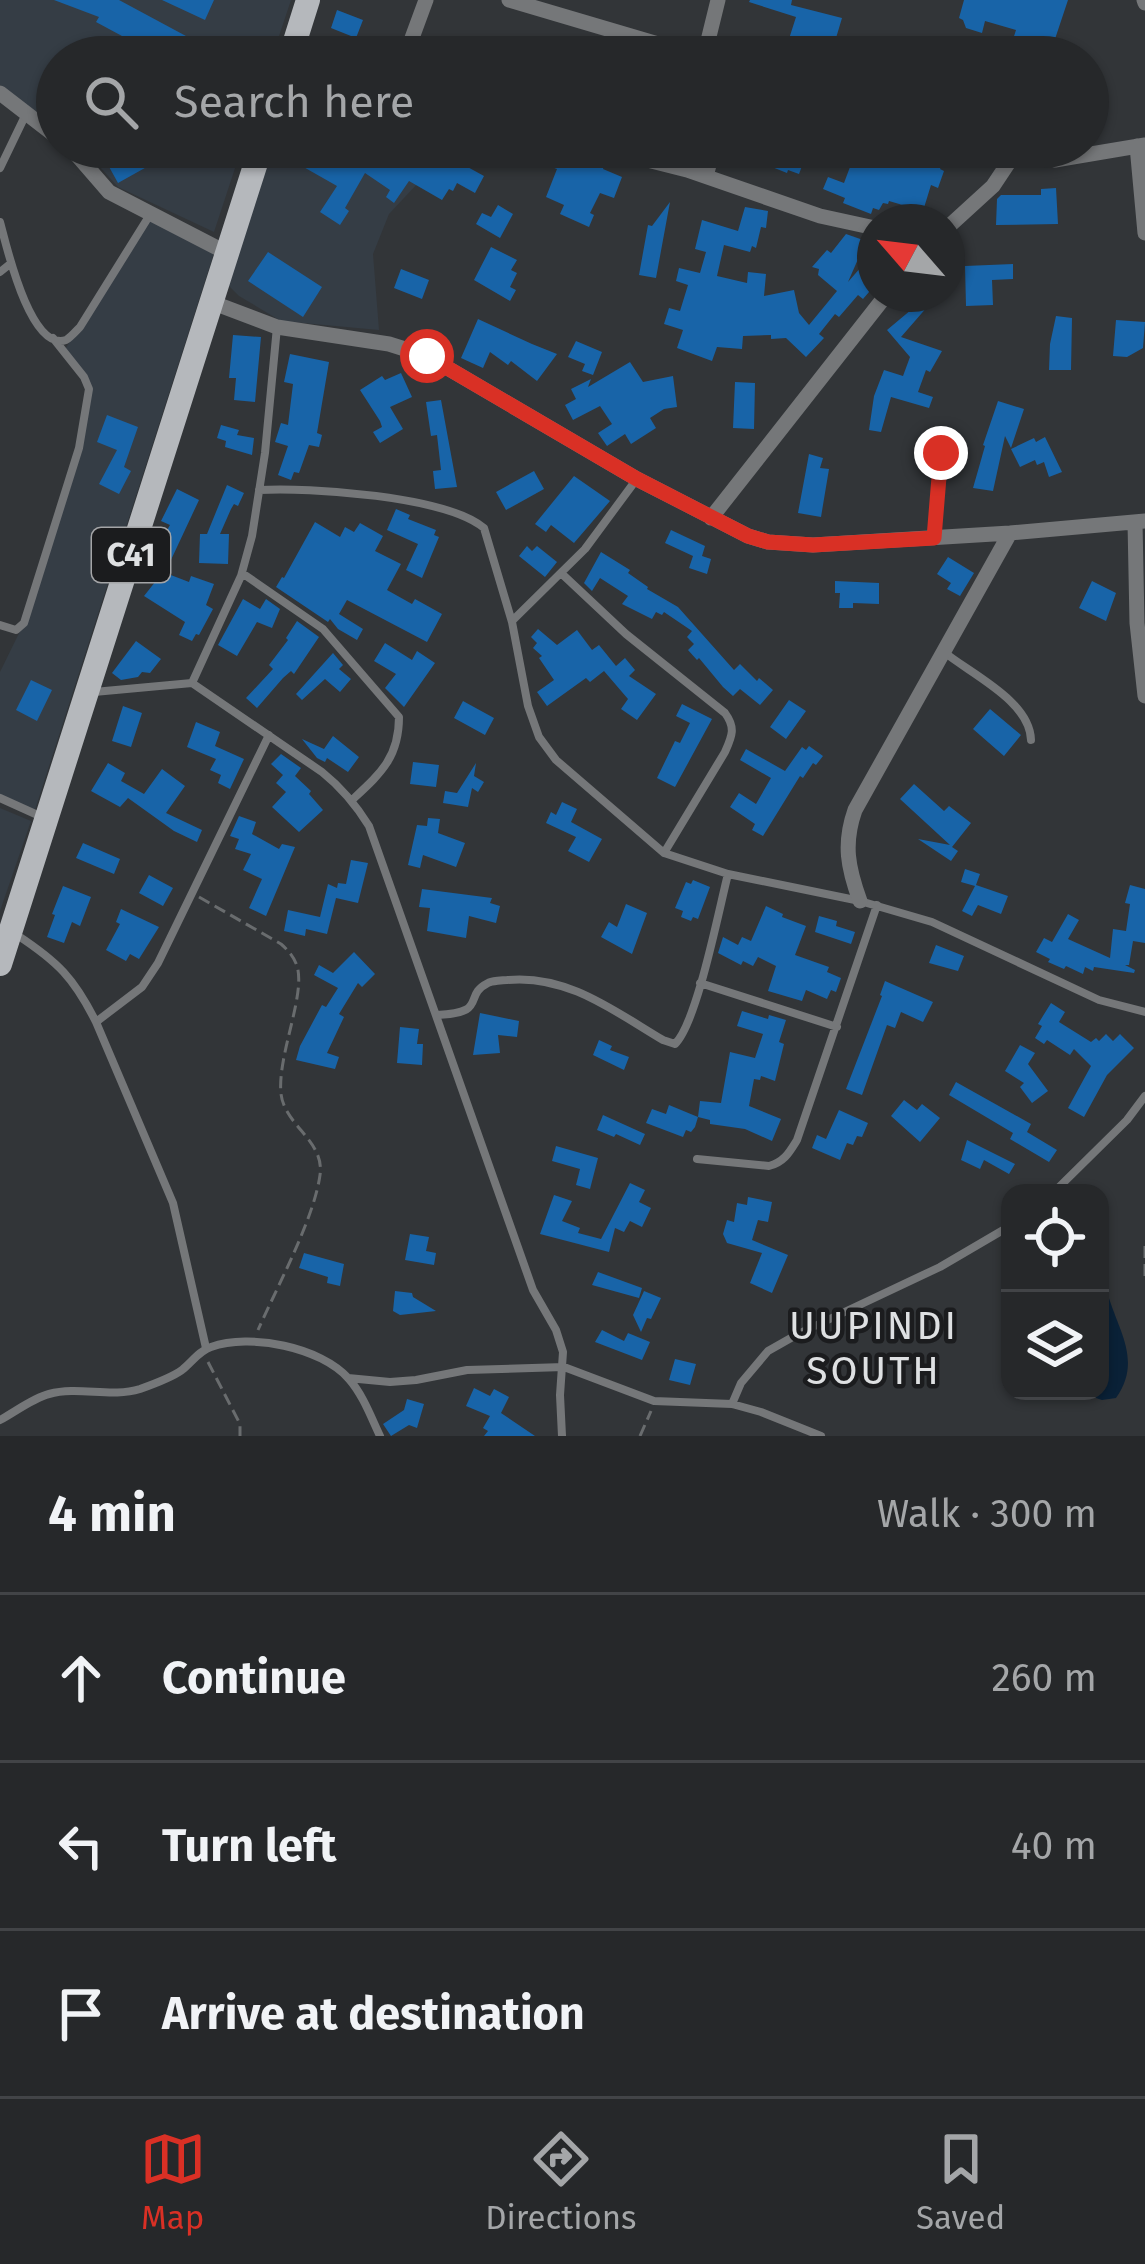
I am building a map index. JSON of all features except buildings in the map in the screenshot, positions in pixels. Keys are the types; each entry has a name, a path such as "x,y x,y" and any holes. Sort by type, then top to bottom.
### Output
{"main road":[{"path":"297,36 308,0"},
{"name":"C41","path":"0,964 254,168"}],"street":[{"path":"413,36 426,0"},
{"path":"509,0 632,36"},
{"path":"709,36 718,0"},
{"path":"0,93 36,120"},
{"path":"1109,151 1141,146 1145,233"},
{"path":"88,168 109,192 227,253"},
{"path":"676,168 857,223"},
{"path":"706,176 708,168"},
{"path":"965,212 993,186 1002,168"},
{"path":"212,302 277,326 389,344 427,356 637,479 768,542 813,545 1140,522 1136,623 1145,696"},
{"path":"711,518 873,312"},
{"path":"868,903 847,861 851,820 1010,533"}],"lane":[{"path":"0,168 26,112"},
{"path":"53,338 69,339 80,327 151,213"},
{"path":"0,222 10,264 30,312 89,388 79,448 24,623 16,630 0,625"},
{"path":"0,272 10,264"},
{"path":"192,683 242,573 252,536 277,326"},
{"path":"934,538 941,453 938,436"},
{"path":"512,622 603,527 637,479"},
{"path":"259,490 339,492 451,509 474,519 489,540 533,724 545,749 664,853 728,874 868,903 932,922 1099,1000 1145,1012"},
{"path":"561,572 626,634 732,722 725,752 664,853"},
{"path":"242,573 323,629 398,717 399,739 391,758 352,800"},
{"path":"944,652 1003,693 1028,722 1031,740"},
{"path":"87,693 192,683 322,772 352,800 369,826 533,1290 561,1342 562,1436"},
{"path":"96,1022 142,987 158,963 268,735"},
{"path":"0,798 47,819"},
{"path":"437,1015 468,1010 485,984 522,979 586,994 675,1044 685,1032 728,874"},
{"path":"697,1160 769,1166 780,1163 797,1140 837,1028 868,903"},
{"path":"10,931 52,958 85,999 96,1022 173,1203 206,1348"},
{"path":"700,983 837,1028"},
{"path":"1062,1184 1145,1096"},
{"path":"732,1404 741,1383 769,1352 1001,1231"},
{"path":"0,1420 44,1395 121,1394 144,1388 180,1372 206,1348 253,1342 279,1344 332,1364 348,1378 380,1436"},
{"path":"348,1378 390,1382 467,1370 564,1367 654,1401 732,1404 821,1436"}],"path":[{"path":"192,893 281,944 291,953 300,982 284,1053 282,1102 314,1145 320,1174 302,1229 253,1342"},
{"path":"1145,1246 1145,1282"},
{"path":"206,1348 214,1376 240,1424 240,1436"},
{"path":"640,1436 654,1401"}],"shaded area":[{"path":"0,0 291,0 279,36 36,36 36,112 0,85"},
{"path":"101,168 235,168 214,232 118,187"},
{"path":"265,168 425,168 419,182 389,214 373,254 379,330 281,321 227,284"},
{"path":"151,213 216,247 34,813 0,798 0,672 24,623 79,448 89,389 64,351"},
{"path":"0,808 31,821 0,911"}],"water":[{"path":"1109,1296 1128,1359 1116,1398 1109,1399"}],"district":[{"name":"UUPINDI SOUTH","path":"874,1348"}],"route":[{"path":"427,356 637,479 768,542 813,545 934,538 941,453"}]}
